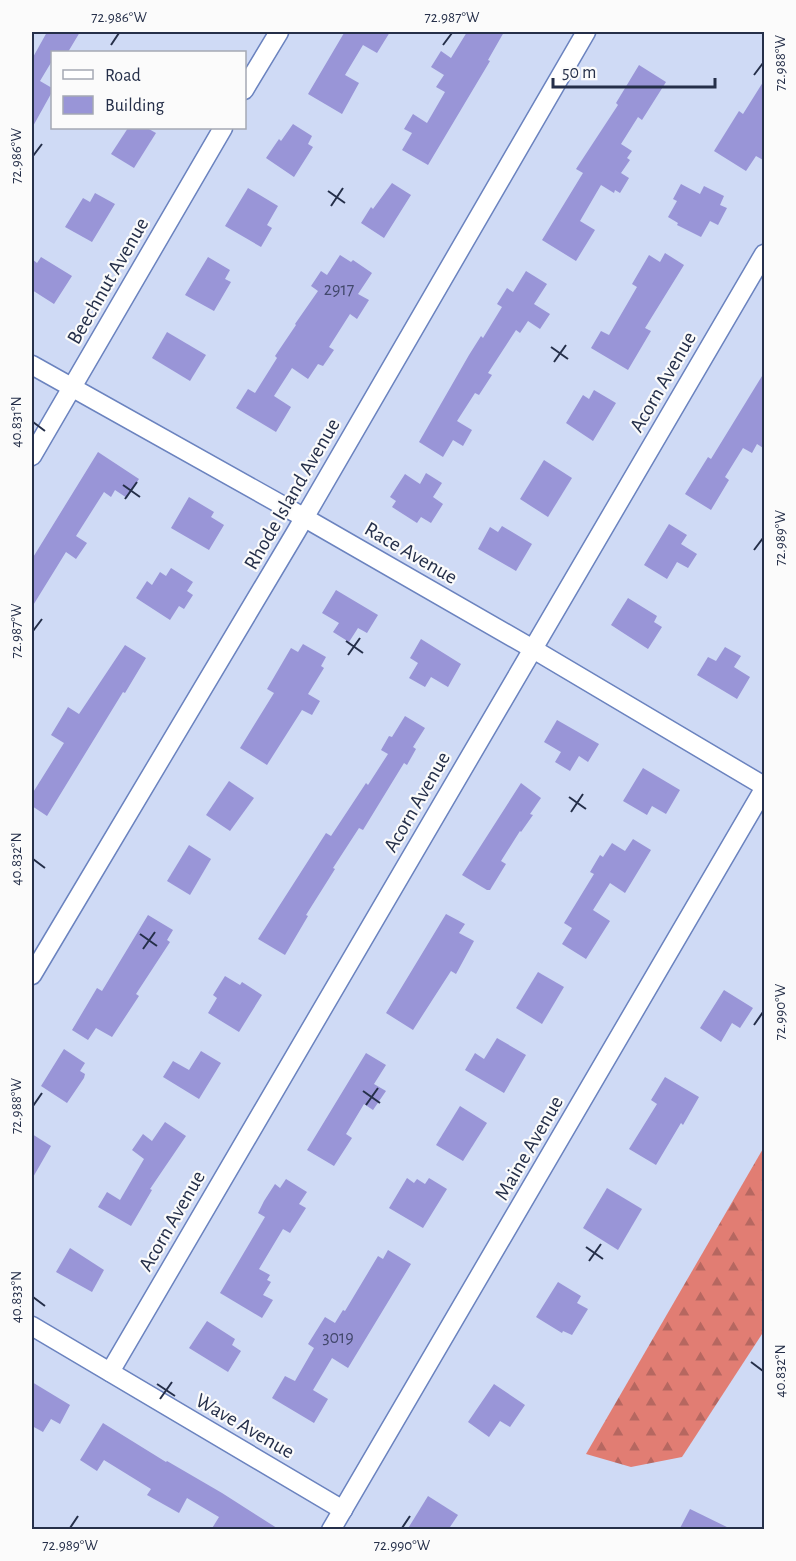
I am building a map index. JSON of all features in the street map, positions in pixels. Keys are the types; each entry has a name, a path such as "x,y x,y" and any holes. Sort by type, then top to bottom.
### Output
{"street":[{"path":"246,87 279,32"},
{"name":"Rhode Island Avenue","path":"32,975 305,518 586,32"},
{"name":"Beechnut Avenue","path":"32,456 222,129"},
{"name":"Acorn Avenue","path":"110,1372 765,254"},
{"name":"Race Avenue","path":"32,364 533,649 765,788"},
{"name":"Maine Avenue","path":"331,1530 765,788"},
{"name":"Wave Avenue","path":"32,1326 343,1509"}],"green space":[{"path":"764,1147 764,1331 682,1457 631,1467 586,1454"}],"building":[{"path":"47,32 80,32 69,51 51,51 51,63 40,81 51,87 51,94 32,128 32,59"},
{"path":"342,32 390,32 377,53 363,45 345,75 359,83 342,114 308,94 344,33"},
{"path":"467,32 504,32 488,60 490,61 428,165 402,150 412,133 404,129 413,114 427,123 445,92 436,87 444,75 431,67 441,51 451,58"},
{"path":"639,65 666,82 642,120 638,117 621,144 632,151 627,158 630,160 621,173 629,178 620,193 615,190 614,193 601,185 580,221 595,230 576,261 542,240 583,173 576,169 618,105 616,103"},
{"path":"765,79 765,161 756,156 746,171 714,151 739,111 743,114"},
{"path":"293,124 312,136 308,144 313,147 294,177 266,158"},
{"path":"127,129 149,129 156,133 134,168 111,154"},
{"path":"392,183 411,195 384,238 361,223 371,207 373,209"},
{"path":"681,184 700,194 704,186 724,196 720,205 727,208 718,225 710,221 701,237 677,225 678,223 668,217 677,201 673,199"},
{"path":"248,188 278,206 267,225 272,228 261,247 225,226"},
{"path":"95,193 115,204 92,242 65,227 83,198 90,202"},
{"path":"665,253 684,265 645,328 651,331 628,370 591,348 601,331 609,335 637,287 632,284 649,255 660,262"},
{"path":"340,255 351,262 353,260 372,273 358,294 369,300 357,319 350,314 329,347 334,350 323,366 318,364 308,379 292,368 274,396 291,407 276,432 236,408 248,389 255,393 277,358 275,356 318,291 311,286 321,271 327,275"},
{"path":"41,257 72,276 54,304 32,290 32,259 37,263"},
{"path":"208,257 230,270 225,279 231,282 214,311 185,295"},
{"path":"526,271 547,284 534,304 550,314 540,329 528,321 520,333 516,330 488,373 492,375 479,395 475,393 457,421 472,430 463,446 453,440 443,457 419,442 469,355 481,336 483,338 502,307 497,304 507,288 513,292"},
{"path":"167,332 206,355 190,381 152,358"},
{"path":"765,371 765,449 757,444 752,453 743,448 725,477 729,480 711,510 685,494 708,457 711,459"},
{"path":"594,390 616,403 593,441 566,423 583,395 589,399"},
{"path":"98,452 139,479 127,498 115,490 111,497 104,492 76,536 87,543 76,559 66,552 32,607 32,559"},
{"path":"544,460 572,478 548,517 520,499"},
{"path":"426,473 442,483 433,497 443,504 431,523 421,517 417,523 392,507 396,501 390,497 405,474 420,484"},
{"path":"189,497 214,512 211,517 224,525 209,550 171,528"},
{"path":"669,524 687,535 681,544 697,554 688,568 677,562 667,579 644,565"},
{"path":"502,526 532,544 516,571 478,549 490,527 498,532"},
{"path":"171,568 193,582 187,591 193,595 184,609 179,606 170,620 136,598 147,581 152,585 160,572 166,576"},
{"path":"336,590 378,615 367,633 358,628 349,642 333,632 339,623 322,613"},
{"path":"628,598 657,616 654,622 662,627 648,649 611,625"},
{"path":"421,639 461,664 448,687 431,677 425,687 409,678 418,663 410,658"},
{"path":"303,644 326,657 321,666 324,668 308,694 320,701 312,715 302,710 267,765 240,748 274,693 267,689 291,648 298,652"},
{"path":"125,645 146,658 47,816 32,806 32,794 64,743 51,735 68,707 79,714"},
{"path":"725,647 741,656 734,667 750,677 737,699 697,675 708,657 716,661"},
{"path":"405,716 425,728 413,747 416,749 407,765 404,763 363,830 359,828 333,868 335,869 306,915 308,916 285,955 258,939 326,833 331,836 366,783 368,785 388,754 381,750"},
{"path":"557,720 599,744 588,762 579,756 570,771 555,762 561,752 544,742"},
{"path":"643,768 680,790 666,814 652,806 647,815 623,801"},
{"path":"229,781 254,798 230,831 206,815"},
{"path":"521,783 541,798 530,814 533,815 501,861 506,864 490,890 487,890 462,875"},
{"path":"633,839 651,850 625,893 610,883 593,910 610,921 586,959 562,944 572,928 564,923 594,874 590,872 600,855 603,857 612,843 625,851"},
{"path":"189,845 211,859 190,895 167,881"},
{"path":"446,914 465,924 459,933 474,941 456,974 451,971 413,1030 386,1013"},
{"path":"148,915 173,930 167,940 170,942 136,994 139,996 112,1037 96,1028 88,1040 72,1030 97,988 102,991"},
{"path":"538,972 564,987 542,1024 516,1008"},
{"path":"225,976 240,985 242,982 262,995 239,1032 208,1013 217,998 213,995"},
{"path":"724,990 753,1008 740,1028 732,1023 721,1042 700,1028"},
{"path":"497,1038 526,1055 504,1093 465,1070 475,1053 484,1059"},
{"path":"64,1049 85,1063 80,1071 85,1074 84,1078 67,1103 41,1086"},
{"path":"201,1051 221,1063 199,1099 163,1077 173,1061 189,1070"},
{"path":"366,1053 386,1065 374,1084 386,1091 373,1110 364,1104 346,1134 352,1138 334,1166 307,1150"},
{"path":"665,1077 699,1097 656,1165 629,1149 657,1104 651,1100"},
{"path":"460,1106 487,1123 463,1161 436,1145"},
{"path":"165,1122 186,1136 150,1189 152,1190 131,1226 98,1207 107,1192 120,1200 144,1159 132,1150 143,1134 152,1141"},
{"path":"32,1134 51,1146 32,1179"},
{"path":"407,1178 414,1183 417,1179 425,1184 429,1178 447,1189 423,1228 389,1208"},
{"path":"286,1179 307,1192 299,1204 306,1208 290,1233 283,1229 259,1269 270,1275 267,1280 271,1282 263,1295 273,1300 262,1318 220,1293 265,1217 258,1213 264,1201 275,1184 280,1188"},
{"path":"607,1188 642,1209 618,1250 583,1228"},
{"path":"70,1248 104,1270 92,1292 56,1272"},
{"path":"388,1250 411,1264 348,1368 332,1358 313,1390 328,1399 314,1423 272,1398 285,1376 295,1381 314,1348 308,1344 325,1317 335,1323 343,1310 345,1311 378,1256 383,1259"},
{"path":"558,1282 581,1296 577,1303 588,1309 572,1335 563,1331 562,1333 536,1317"},
{"path":"207,1321 235,1339 232,1345 241,1351 228,1372 189,1348"},
{"path":"32,1382 70,1405 60,1424 51,1419 43,1432 32,1426"},
{"path":"494,1384 525,1405 510,1427 500,1421 489,1437 468,1422"},
{"path":"103,1423 280,1530 211,1530 219,1517 187,1498 179,1513 147,1495 151,1489 104,1460 97,1471 80,1460"},
{"path":"428,1496 458,1515 448,1530 407,1530"},
{"path":"690,1509 733,1530 679,1530"}]}
